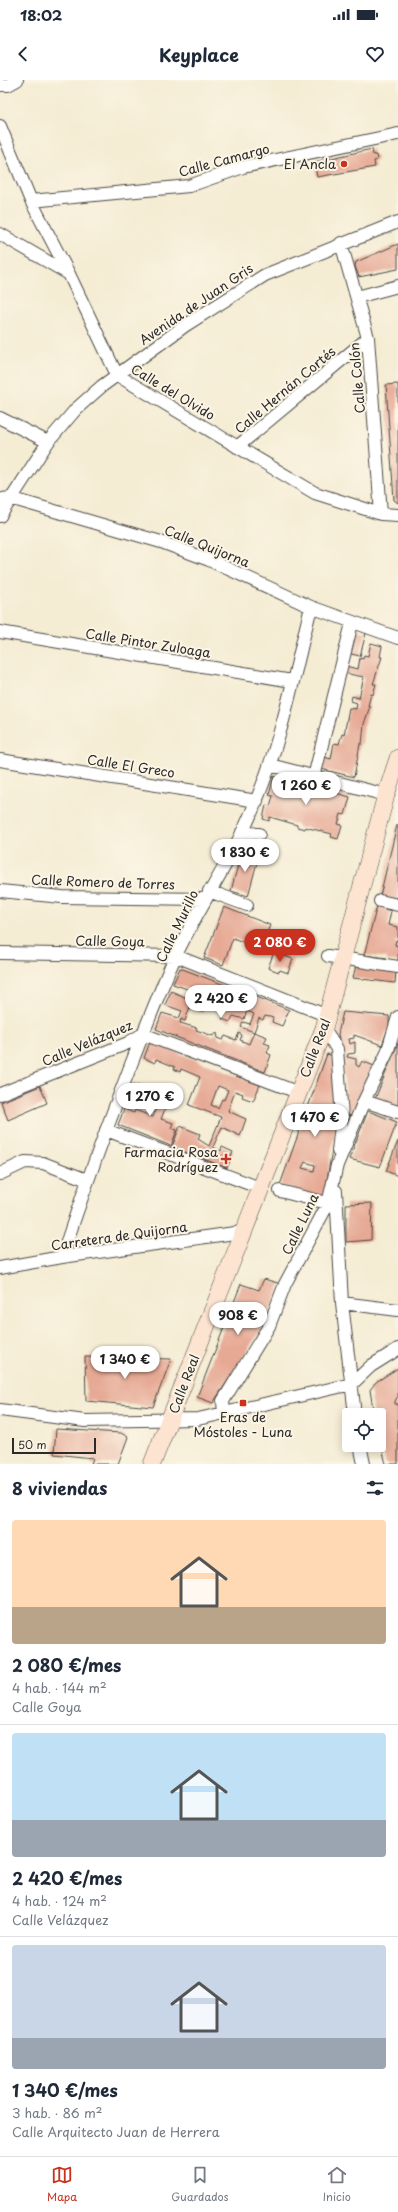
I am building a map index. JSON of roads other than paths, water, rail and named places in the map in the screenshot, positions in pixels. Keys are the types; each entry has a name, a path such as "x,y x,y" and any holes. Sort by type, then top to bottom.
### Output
{"street":[{"path":"0,85 8,85 17,80"},
{"name":"Calle del Olvido","path":"0,126 31,201 69,274 117,375 315,493 381,514 398,516"},
{"name":"Calle Camargo","path":"31,201 189,186 243,167 398,134"},
{"name":"Avenida de Juan Gris","path":"0,516 5,499 48,442 76,409 102,386 186,324 265,275 341,243 398,222"},
{"path":"0,234 69,274"},
{"name":"Calle Colón","path":"341,243 368,338 381,514"},
{"path":"357,297 398,286"},
{"name":"Calle Hernán Cortés","path":"237,447 368,338"},
{"path":"0,418 48,442"},
{"name":"Calle Quijorna","path":"5,499 161,542 209,560 311,607 352,623 398,638"},
{"name":"Calle Murillo","path":"62,1257 86,1180 143,1034 176,956 257,801 270,766 311,607"},
{"path":"314,777 352,623"},
{"name":"Calle Pintor Zuloaga","path":"0,632 292,681"},
{"name":"Calle El Greco","path":"0,760 257,801"},
{"name":"Calle Real","path":"152,1464 297,1092 326,1022 336,957 397,764"},
{"path":"270,766 386,795"},
{"path":"242,832 259,834"},
{"name":"Calle Romero de Torres","path":"0,891 62,897 207,895 247,905"},
{"path":"380,901 398,905"},
{"name":"Calle Goya","path":"0,953 176,956 326,1022"},
{"path":"336,957 398,967"},
{"name":"Calle Luna","path":"224,1414 223,1401 268,1326 285,1284 332,1205 337,1165 364,1101 387,1053 398,1017"},
{"path":"326,1022 337,1048 342,1117 337,1165"},
{"name":"Calle Velázquez","path":"0,1094 128,1043 143,1034 297,1092"},
{"path":"364,1101 398,1112"},
{"path":"106,1130 260,1188"},
{"path":"0,1174 25,1162 42,1163 86,1180"},
{"path":"280,1191 332,1205 354,1408"},
{"name":"Carretera de Quijorna","path":"0,1268 62,1257 242,1232"},
{"path":"342,1303 398,1310"},
{"path":"0,1410 85,1421 198,1419 352,1384 371,1366 398,1349"},
{"path":"361,1452 364,1464"}],"place":[{"name":"El Ancla","path":"344,164"},
{"name":"Farmacia Rosa Rodríguez","path":"226,1159"},
{"name":"Eras de Móstoles - Luna","path":"243,1403"}]}
